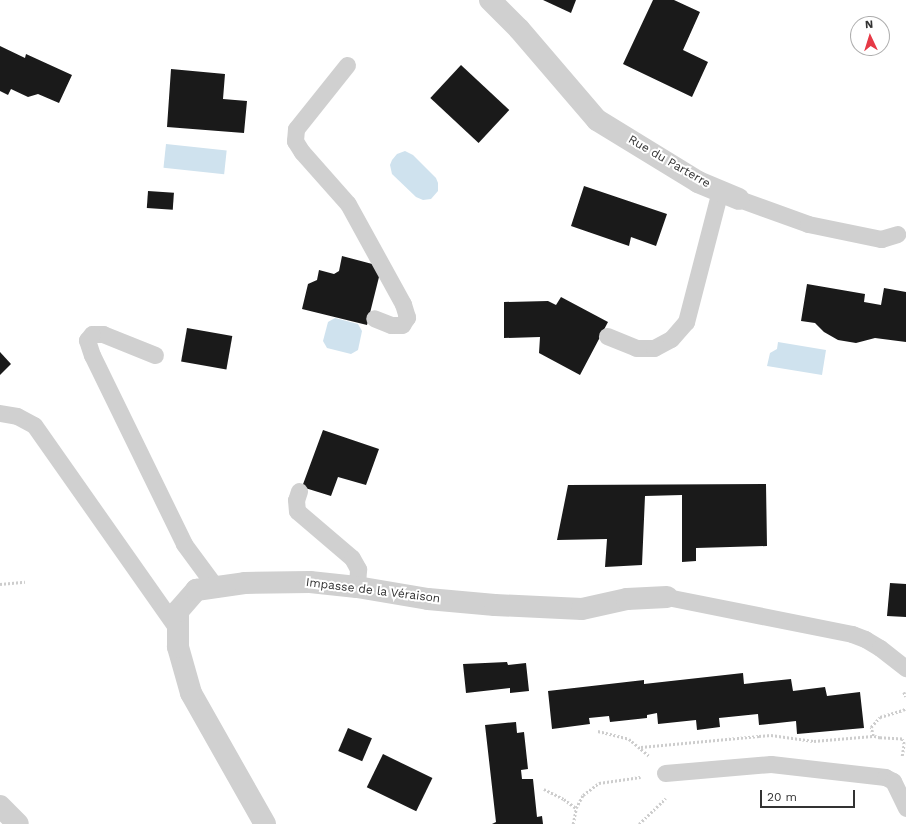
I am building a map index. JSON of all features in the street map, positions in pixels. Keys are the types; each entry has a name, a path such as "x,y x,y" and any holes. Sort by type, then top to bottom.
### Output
{"street":[{"name":"Rue du Parterre","path":"490,0 519,29 597,120 698,182 730,195"},
{"name":"Impasse de la Véraison","path":"265,824 191,692 178,647 178,611 196,590 215,586 245,583 310,582 428,599 495,605 582,609 626,599 667,597"},
{"path":"0,806 18,824"}],"lane":[{"path":"347,65 296,129 295,141 302,152 348,204 403,304 407,317 402,325 391,325 374,318"},
{"name":"Rue du Parterre","path":"730,195 808,224 881,239 897,234"},
{"path":"607,336 636,348 654,348 671,339 686,322 730,195"},
{"path":"155,355 103,334 92,334 87,340 92,354 184,544 215,586"},
{"path":"0,413 17,416 34,425 178,630"},
{"path":"299,491 296,500 297,511 352,558 358,569 357,588"},
{"path":"667,597 852,634 865,639 880,648 906,668"},
{"path":"665,774 771,764 885,777 893,781 906,808"}],"path":[{"path":"0,584 25,582"},
{"path":"900,760 904,744 902,740 873,736 871,727 880,717 906,708"},
{"path":"598,731 629,739 641,747 665,774 666,799 639,824"},
{"path":"573,824 576,808 583,794 599,783 665,774"},
{"path":"544,789 564,798 576,808"}],"water":[{"path":"166,144 227,150 224,174 163,168"},
{"path":"405,151 413,155 436,178 438,183 438,191 431,199 423,200 416,197 392,174 390,165 392,160 397,154"},
{"path":"335,318 358,324 362,331 358,350 351,354 327,348 323,341 328,322"},
{"path":"778,342 826,350 822,375 767,366 770,353 777,349"}],"building":[{"path":"543,0 576,0 571,13"},
{"path":"653,0 674,0 700,12 683,50 708,62 692,97 623,64"},
{"path":"0,46 25,58 26,54 72,75 59,103 38,94 28,97 11,89 8,95 0,91"},
{"path":"461,65 509,110 479,143 430,98"},
{"path":"171,69 225,74 223,99 247,101 244,133 167,127"},
{"path":"584,186 667,214 656,246 631,237 629,246 571,226"},
{"path":"148,191 174,193 173,210 147,208"},
{"path":"342,256 376,265 380,273 367,325 302,309 308,284 317,280 319,270 334,274 339,271"},
{"path":"807,284 865,294 864,302 881,305 884,288 906,292 906,342 875,338 856,343 838,340 824,332 815,323 801,321"},
{"path":"561,297 608,322 580,375 539,353 540,337 504,338 504,302 548,301 556,305"},
{"path":"187,328 232,336 226,369 181,361"},
{"path":"0,352 11,364 0,375"},
{"path":"323,430 379,449 366,485 338,477 331,496 302,487"},
{"path":"766,484 767,546 696,548 696,561 682,562 682,495 645,496 642,565 605,567 607,539 557,540 568,485"},
{"path":"890,583 906,584 906,617 887,616"},
{"path":"507,662 508,665 526,663 529,691 510,693 510,688 466,693 463,664"},
{"path":"743,673 744,684 791,679 793,691 825,687 827,696 860,692 864,728 797,734 796,721 759,725 758,714 719,718 720,727 697,730 696,720 658,724 657,713 647,715 647,718 610,722 609,716 589,718 590,724 552,729 548,691 644,680 644,684"},
{"path":"516,722 517,733 524,732 528,769 521,770 522,779 533,779 537,817 542,816 543,824 492,824 496,822 485,725"},
{"path":"348,728 372,738 362,761 338,751"},
{"path":"383,754 432,778 416,811 367,787"}]}
